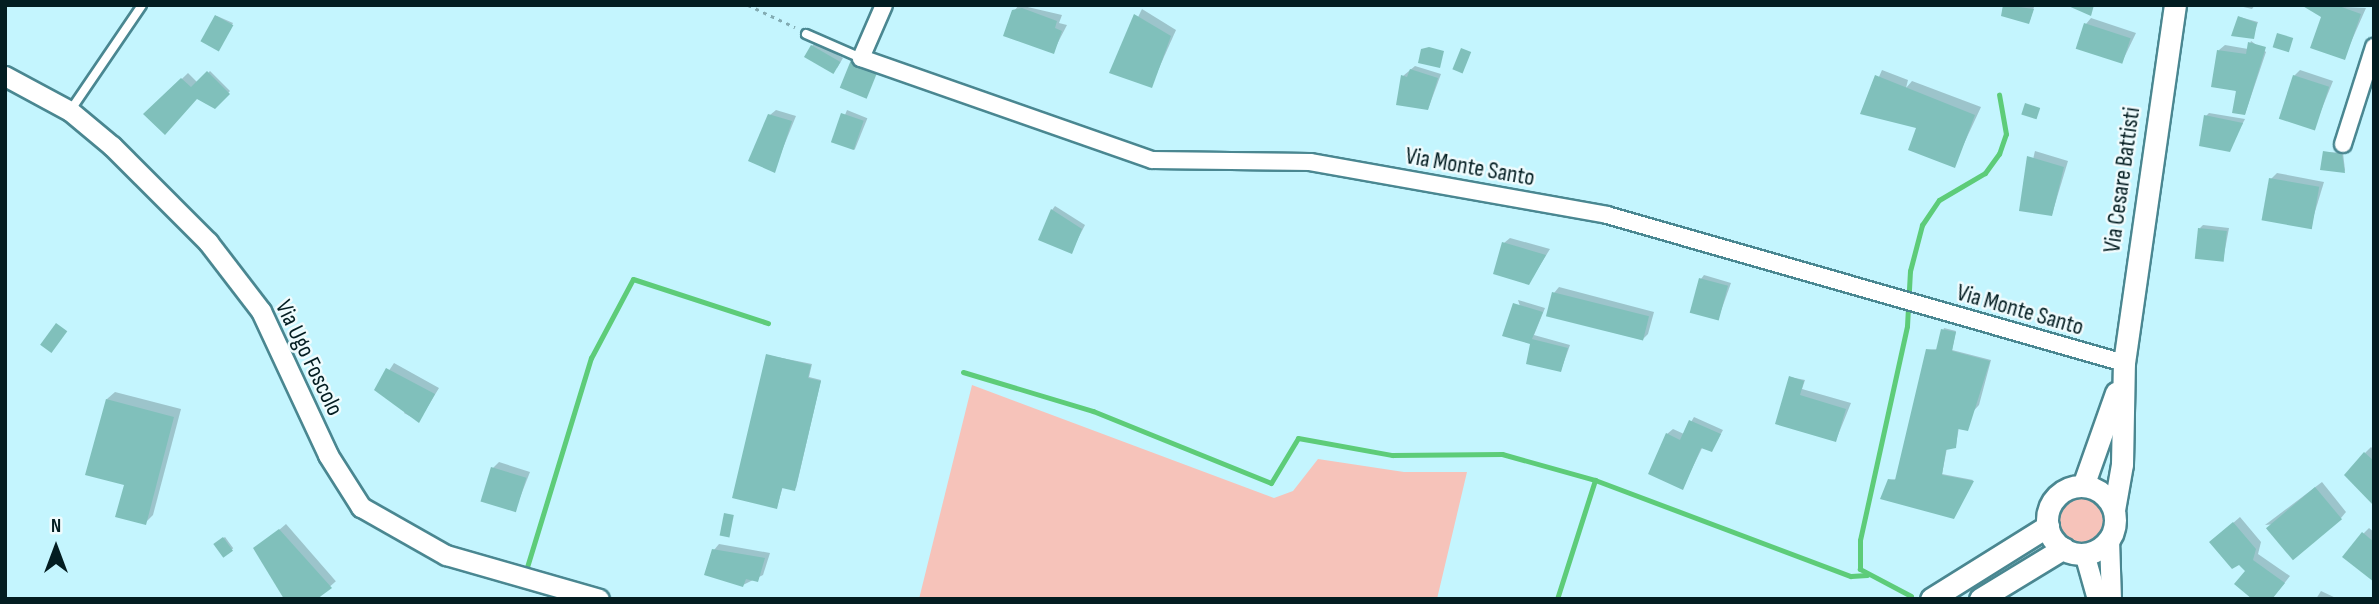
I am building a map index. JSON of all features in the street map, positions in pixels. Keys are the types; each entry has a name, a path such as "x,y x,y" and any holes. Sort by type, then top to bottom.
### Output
{"main road":[{"name":"Via Cesare Battisti","path":"2109,539 2122,464 2124,363 2175,5"},
{"name":"Via Cesare Battisti","path":"2048,526 2056,498 2082,486 2100,452 2124,363"},
{"path":"2082,486 2102,493 2114,510"},
{"path":"1931,599 2048,526 2074,551"},
{"path":"1980,599 2074,551 2109,539"}],"street":[{"path":"861,58 884,5"},
{"path":"2343,144 2374,47"},
{"name":"Via Monte Santo","path":"861,58 1152,160 1310,162 1607,215 2124,363"},
{"name":"Via Ugo Foscolo","path":"5,76 69,111 146,178 234,274 287,356 328,455 362,507 446,555 599,599"},
{"name":"Via Cesare Battisti","path":"2109,539 2111,599"},
{"path":"2074,551 2097,599"}],"lane":[{"path":"69,111 142,5"},
{"path":"806,34 861,58"}],"path":[{"path":"748,5 806,34"}],"shaded area":[{"path":"972,385 1274,498 1293,491 1318,459 1404,472 1467,472 1437,599 919,599"},
{"path":"2080,495 2098,502 2105,520 2098,538 2080,545 2062,538 2055,520 2062,502"}],"building":[{"path":"2003,5 2034,9 2029,24 2001,16"},
{"path":"2066,5 2094,5 2091,16"},
{"path":"2301,5 2336,5 2361,14 2345,60 2310,48 2321,17"},
{"path":"1022,8 1057,21 1055,28 1062,31 1054,54 1003,36 1012,10"},
{"path":"1134,14 1171,36 1152,88 1109,73"},
{"path":"215,15 233,25 219,51 200,41"},
{"path":"2238,16 2257,23 2254,39 2231,36"},
{"path":"2084,23 2131,38 2122,64 2076,49"},
{"path":"2277,33 2293,38 2289,52 2273,47"},
{"path":"2248,42 2266,47 2245,115 2232,113 2236,91 2211,87 2217,50 2246,54"},
{"path":"811,45 840,62 833,74 804,57"},
{"path":"1429,47 1444,51 1440,68 1418,63 1421,49"},
{"path":"1461,48 1471,52 1463,73 1452,69"},
{"path":"851,60 878,71 867,99 840,88"},
{"path":"1410,69 1438,78 1428,110 1396,105 1401,75 1407,77"},
{"path":"207,71 230,94 215,109 197,99 165,135 143,114 181,78 191,87"},
{"path":"1875,75 1975,115 1955,168 1908,150 1916,128 1860,114"},
{"path":"2293,75 2329,87 2315,130 2279,119"},
{"path":"2025,103 2040,108 2037,119 2021,114"},
{"path":"841,113 864,121 854,150 831,142"},
{"path":"768,114 792,121 775,173 748,161"},
{"path":"2204,115 2243,123 2230,152 2199,146"},
{"path":"2323,151 2342,154 2345,173 2320,170"},
{"path":"2027,156 2064,167 2052,216 2019,211"},
{"path":"2269,178 2319,187 2312,229 2262,220"},
{"path":"1051,209 1082,229 1072,254 1038,240"},
{"path":"2198,228 2227,231 2224,262 2195,259"},
{"path":"1502,242 1546,255 1529,285 1493,274"},
{"path":"1699,278 1728,286 1719,321 1690,313"},
{"path":"1552,292 1649,316 1643,340 1546,316"},
{"path":"1513,303 1543,312 1532,339 1568,348 1561,372 1526,364 1530,344 1502,336"},
{"path":"56,323 67,331 51,353 40,345"},
{"path":"1941,329 1956,332 1952,351 1990,361 1968,431 1958,429 1956,448 1946,450 1942,475 1974,481 1954,519 1880,499 1888,479 1895,480 1926,349 1936,350"},
{"path":"766,354 811,365 808,378 821,381 795,491 782,488 777,509 732,498"},
{"path":"386,368 435,394 419,423 374,390"},
{"path":"1789,376 1804,381 1800,395 1846,409 1836,442 1775,424"},
{"path":"106,399 174,417 146,525 115,517 124,485 85,475"},
{"path":"1689,420 1721,434 1712,452 1701,448 1683,490 1648,474 1666,433 1680,440"},
{"path":"2364,452 2374,461 2374,506 2344,475"},
{"path":"491,467 526,478 516,512 480,501"},
{"path":"2315,487 2342,519 2293,560 2266,528"},
{"path":"724,513 734,515 729,537 720,536"},
{"path":"2233,522 2256,549 2253,560 2285,583 2272,599 2252,599 2234,584 2245,571 2239,565 2232,569 2209,542"},
{"path":"279,529 332,588 317,599 284,599 253,548"},
{"path":"2362,532 2374,542 2374,582 2342,557"},
{"path":"223,537 233,551 223,558 213,544"},
{"path":"712,549 765,558 758,582 746,579 743,587 704,575"}],"waterway":[{"path":"1911,596 1860,569 1860,540 1907,326 1910,271 1922,225 1939,200 1985,173 1999,154 2006,134 1999,95"},
{"path":"527,567 591,358 633,279 768,323"},
{"path":"963,372 1093,411 1271,483 1298,438 1392,455 1502,454 1595,480 1851,576 1867,575"},
{"path":"1557,599 1595,480"}]}
